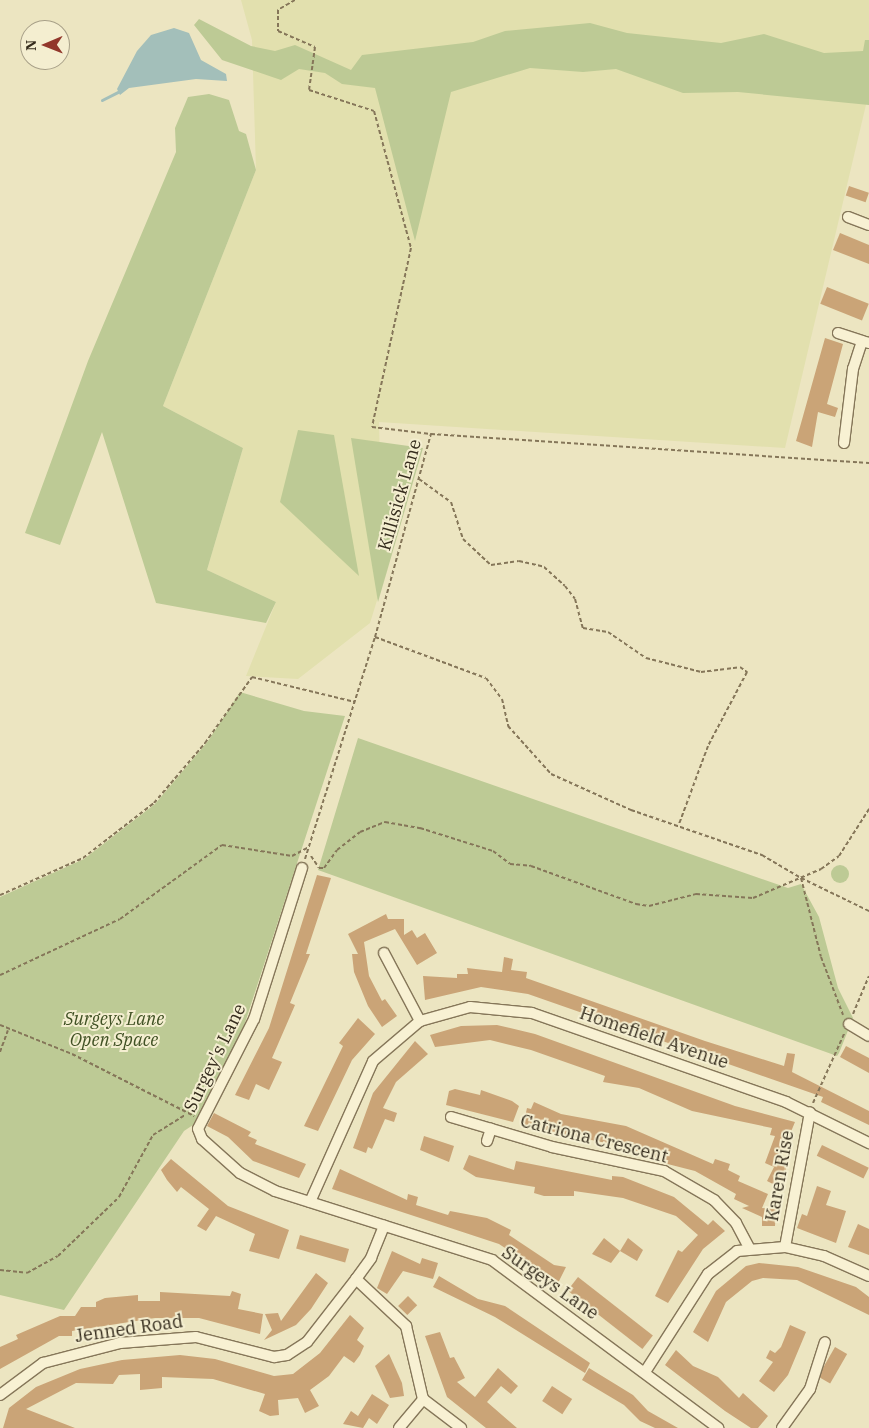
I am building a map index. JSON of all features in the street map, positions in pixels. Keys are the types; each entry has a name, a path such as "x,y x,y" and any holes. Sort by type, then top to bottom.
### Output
{"street":[{"path":"848,217 869,225"},
{"path":"833,433 844,438 865,342 838,332"},
{"name":"Surgey's Lane","path":"302,868 254,1019 198,1129 210,1148 248,1178 310,1202"},
{"path":"399,956 387,957 420,1021"},
{"name":"Homefield Avenue","path":"310,1202 366,1070 385,1048 420,1021 470,1007 532,1013 810,1112 869,1143"},
{"path":"849,1024 869,1036"},
{"name":"Karen Rise","path":"785,1247 810,1112"},
{"name":"Catriona Crescent","path":"451,1117 490,1129 664,1171 714,1200 736,1223 748,1247"},
{"path":"487,1141 490,1129"},
{"name":"Surgeys Lane","path":"310,1202 492,1260 718,1428"},
{"name":"Jenned Road","path":"0,1394 43,1363 129,1342 196,1337 260,1354 287,1356 307,1342 356,1279 371,1258 384,1226"},
{"path":"645,1372 708,1274 727,1257 748,1247 785,1247 824,1256 869,1276"},
{"path":"356,1279 406,1326 423,1399 461,1428"},
{"path":"782,1428 810,1389 825,1342"},
{"path":"399,1428 423,1399"}],"path":[{"path":"295,0 278,10 278,31 315,48 309,90 374,111 411,248 372,427 431,434"},
{"name":"Killisick Lane","path":"302,868 375,637 431,434 869,463"},
{"path":"418,478 436,487 451,502 463,539 490,565 519,561 544,567 575,599 583,628 608,632 646,658 701,672 740,667 747,672 708,746 679,824"},
{"path":"375,637 486,678 502,699 508,726 551,774 631,810 679,824 762,855 801,878 869,911"},
{"path":"0,895 83,858 154,803 205,743 252,677 355,702"},
{"path":"311,856 319,868 324,868 337,850 360,832 385,822 420,828 493,851 510,864 531,866 642,905 696,894 753,898 801,878 840,856 869,809"},
{"path":"0,975 120,919 222,845 292,856 310,847"},
{"path":"801,878 821,957 849,1024"},
{"path":"810,1112 869,976"},
{"path":"0,1025 8,1030 72,1054 185,1115 193,1116"},
{"path":"0,1052 8,1030"},
{"path":"0,1270 27,1273 58,1256 119,1197 153,1135 185,1115"}],"shaded area":[{"path":"241,0 869,0 869,92 785,448 379,422 383,581 370,623 298,679 246,676 276,602 207,570 243,448 163,406 256,170 252,40"}],"green space":[{"path":"199,19 251,46 275,51 295,45 351,70 362,55 473,42 505,31 590,23 627,33 721,43 764,34 824,53 863,51 865,40 869,40 869,105 738,92 683,93 616,69 583,72 530,68 451,92 415,241 375,88 342,84 325,73 299,69 281,80 222,60 194,25"},
{"path":"209,94 229,100 239,131 246,134 256,170 163,406 243,448 207,570 276,602 266,623 156,603 102,432 60,545 25,533 88,361 176,152 175,128 188,97"},
{"path":"298,430 334,435 359,576 280,502"},
{"path":"351,438 423,448 378,602"},
{"name":"Surgeys Lane Open Space","path":"240,692 304,711 345,716 241,1035 196,1123 184,1131 64,1310 0,1295 0,897 84,859 155,804 208,741"},
{"path":"358,738 788,888 801,884 819,917 838,988 853,1018 839,1053 837,1056 318,870"},
{"path":"840,865 846,868 849,874 846,880 840,883 834,880 831,874 834,868"}],"water":[{"path":"174,28 189,33 201,60 226,74 227,81 196,79 129,88 120,95 117,89 137,51 151,35"}],"building":[{"path":"849,186 869,193 866,202 846,195"},
{"path":"840,233 869,245 869,264 833,250"},
{"path":"827,287 869,304 862,321 820,304"},
{"path":"825,338 843,344 827,404 838,408 835,417 818,412 812,447 796,441"},
{"path":"317,875 331,878 306,954 310,954 290,1003 295,1005 272,1058 282,1062 269,1090 256,1084 249,1100 235,1095 269,1028"},
{"path":"386,914 388,919 404,919 404,935 412,930 417,938 425,933 437,953 417,965 395,929 364,942 369,976 382,1001 385,999 397,1016 382,1027 368,1006 354,972 352,954 358,954 348,934"},
{"path":"504,957 513,959 511,970 527,972 526,978 705,1041 784,1066 787,1053 795,1054 792,1072 869,1111 869,1125 821,1102 823,1097 528,994 481,987 425,1000 423,976 457,978 457,974 468,974 467,968 502,972"},
{"path":"358,1018 375,1034 352,1060 318,1131 304,1126 343,1046 339,1043"},
{"path":"497,1025 535,1034 735,1106 795,1122 778,1163 786,1167 785,1175 779,1187 767,1181 774,1167 765,1163 775,1136 770,1135 772,1128 692,1111 639,1088 603,1082 605,1076 531,1050 490,1040 435,1047 430,1035 461,1026"},
{"path":"415,1041 428,1054 396,1082 383,1108 397,1113 394,1122 385,1119 372,1149 368,1147 366,1153 353,1148 373,1093"},
{"path":"846,1046 869,1058 869,1073 840,1057"},
{"path":"455,1089 480,1095 481,1090 512,1101 519,1106 513,1122 446,1105 449,1091"},
{"path":"534,1102 561,1114 626,1126 713,1164 715,1159 730,1164 728,1170 740,1176 738,1181 768,1194 762,1208 776,1209 775,1226 762,1226 762,1217 742,1208 749,1206 734,1199 736,1194 695,1171 652,1160 654,1157 626,1147 523,1126 527,1108 531,1109"},
{"path":"214,1113 251,1132 248,1136 257,1140 255,1144 306,1164 299,1178 253,1161 228,1137 207,1126"},
{"path":"424,1136 454,1146 449,1162 420,1150"},
{"path":"822,1145 869,1168 863,1179 817,1156"},
{"path":"469,1155 514,1170 516,1161 612,1180 612,1176 623,1177 674,1197 708,1225 713,1220 725,1231 703,1249 668,1303 655,1296 678,1250 682,1252 698,1235 676,1216 623,1198 574,1191 574,1196 544,1196 534,1193 535,1187 476,1177 463,1169"},
{"path":"171,1159 228,1206 289,1230 279,1259 249,1251 255,1234 216,1216 206,1231 197,1226 209,1209 181,1187 177,1192 167,1180 161,1170"},
{"path":"340,1169 407,1200 408,1194 418,1197 416,1205 448,1215 450,1211 487,1218 511,1230 509,1235 554,1265 566,1267 558,1283 499,1244 332,1189"},
{"path":"817,1186 831,1191 826,1205 846,1211 836,1243 797,1228 802,1214 807,1216"},
{"path":"858,1224 869,1229 869,1255 848,1247"},
{"path":"300,1235 349,1249 345,1263 296,1248"},
{"path":"604,1238 620,1251 611,1263 592,1254"},
{"path":"628,1238 643,1250 637,1261 620,1251"},
{"path":"392,1251 420,1264 422,1258 438,1263 433,1279 403,1271 387,1294 377,1288"},
{"path":"759,1263 798,1267 856,1287 869,1297 869,1315 797,1280 763,1278 752,1281 726,1302 708,1342 693,1332 716,1291 746,1266"},
{"path":"316,1273 328,1283 311,1309 296,1325 264,1340 272,1330 265,1314 278,1313 281,1321"},
{"path":"439,1276 478,1299 505,1306 590,1363 585,1373 495,1317 433,1287"},
{"path":"578,1277 653,1335 642,1349 568,1290"},
{"path":"232,1291 241,1294 238,1309 263,1314 260,1334 199,1318 155,1318 72,1331 72,1336 59,1336 0,1369 0,1347 18,1339 16,1335 60,1316 75,1316 81,1307 96,1307 96,1302 105,1298 138,1295 138,1301 160,1301 160,1292 230,1296"},
{"path":"408,1296 417,1305 407,1315 398,1306"},
{"path":"350,1315 364,1328 357,1340 364,1346 360,1355 354,1363 344,1356 329,1376 310,1390 319,1406 305,1413 298,1398 278,1400 279,1415 270,1416 259,1411 265,1394 213,1379 162,1377 162,1388 140,1390 140,1374 119,1375 113,1384 76,1383 26,1409 75,1428 3,1428 9,1408 36,1387 80,1369 122,1360 180,1355 215,1359 274,1376 293,1374 320,1353"},
{"path":"790,1325 806,1332 788,1375 774,1392 759,1381 773,1362 766,1358 770,1350 775,1353 781,1347"},
{"path":"440,1332 450,1358 454,1357 465,1378 457,1382 475,1397 498,1368 518,1386 511,1394 501,1386 487,1402 517,1428 486,1428 447,1397 425,1336"},
{"path":"835,1347 847,1354 830,1383 818,1376"},
{"path":"676,1350 693,1366 718,1377 739,1398 743,1393 768,1416 758,1428 751,1428 725,1411 665,1365"},
{"path":"389,1354 402,1383 404,1396 390,1398 375,1366"},
{"path":"589,1368 633,1395 648,1411 678,1428 655,1428 640,1421 624,1405 582,1380"},
{"path":"552,1386 572,1399 562,1414 542,1401"},
{"path":"372,1394 389,1405 377,1424 369,1418 363,1428 343,1424 351,1411 358,1416"}],"waterway":[{"path":"102,100 118,92"}]}
